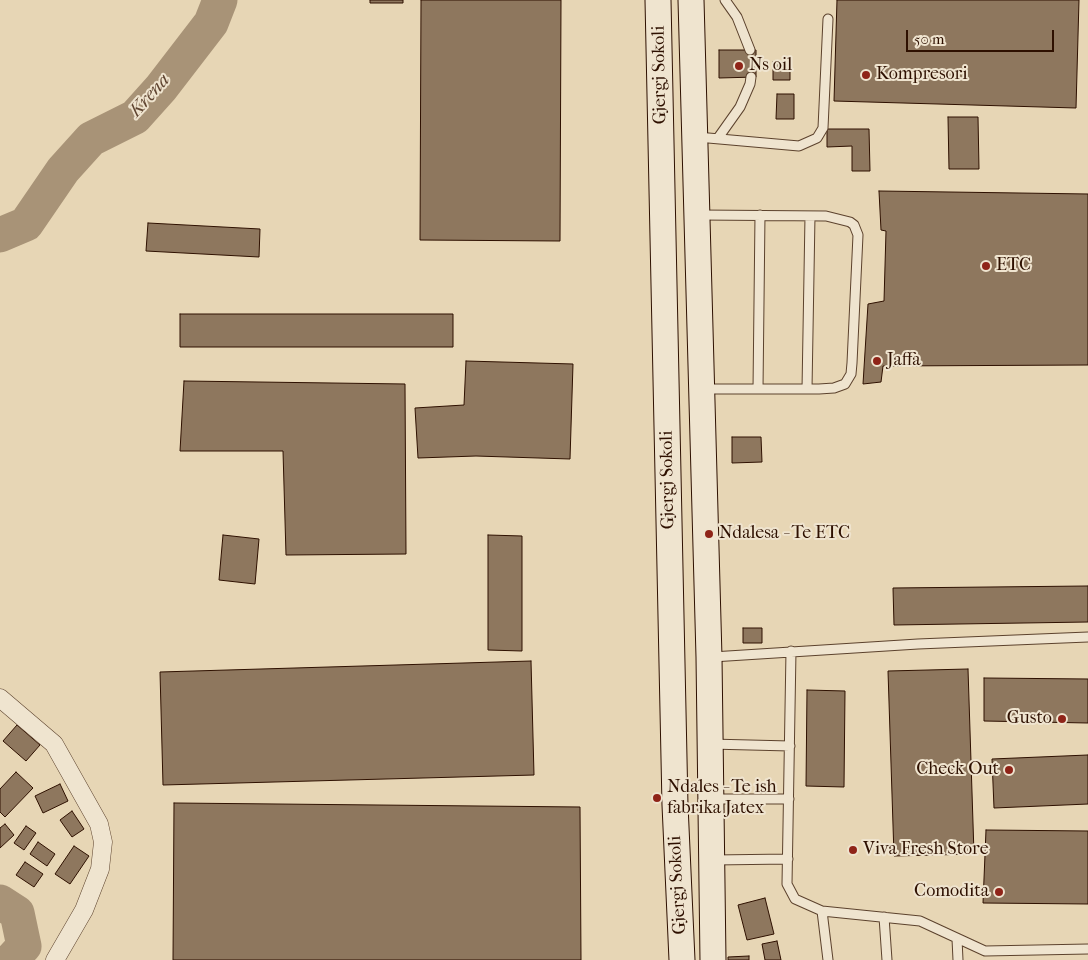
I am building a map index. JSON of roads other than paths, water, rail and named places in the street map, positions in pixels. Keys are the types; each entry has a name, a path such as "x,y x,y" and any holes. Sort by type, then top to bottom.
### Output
{"main road":[{"name":"Gjergj Sokoli","path":"658,0 675,806 682,960"},
{"name":"Gjergj Sokoli","path":"691,0 706,138 697,214 709,657 713,960"}],"street":[{"path":"0,698 54,744 99,824 103,842 100,869 84,910 55,960"}],"lane":[{"path":"725,0 737,17 750,50"},
{"path":"706,138 800,146 817,138 823,128 828,19"},
{"path":"706,138 740,106 750,84 751,77"},
{"path":"697,214 826,216 846,220 854,225 858,235 857,290 851,374 844,384 834,388 807,389 702,389"},
{"path":"758,389 760,215"},
{"path":"807,389 810,216"},
{"path":"709,657 791,651 1088,637"},
{"path":"791,651 787,884 794,899 822,911 920,921 985,951 1088,949"},
{"path":"710,744 790,746"},
{"path":"711,798 789,799"},
{"path":"712,860 788,860"},
{"path":"822,911 828,960"},
{"path":"884,917 886,960"},
{"path":"958,939 958,960"}],"waterway":[{"name":"Krena","path":"0,235 26,224 63,170 91,139 135,117 161,88 211,23 220,0"},
{"name":"Krena","path":"0,902 17,913 24,946 11,960"}],"place":[{"name":"Ns oil","path":"739,66"},
{"name":"Kompresori","path":"866,75"},
{"name":"ETC","path":"986,266"},
{"name":"Jaffa","path":"877,361"},
{"name":"Ndalesa - Te ETC","path":"709,534"},
{"name":"Gusto","path":"1062,719"},
{"name":"Check Out","path":"1009,770"},
{"name":"Ndales - Te ish fabrika Jatex","path":"657,798"},
{"name":"Viva Fresh Store","path":"853,850"},
{"name":"Comodita","path":"999,892"}]}
